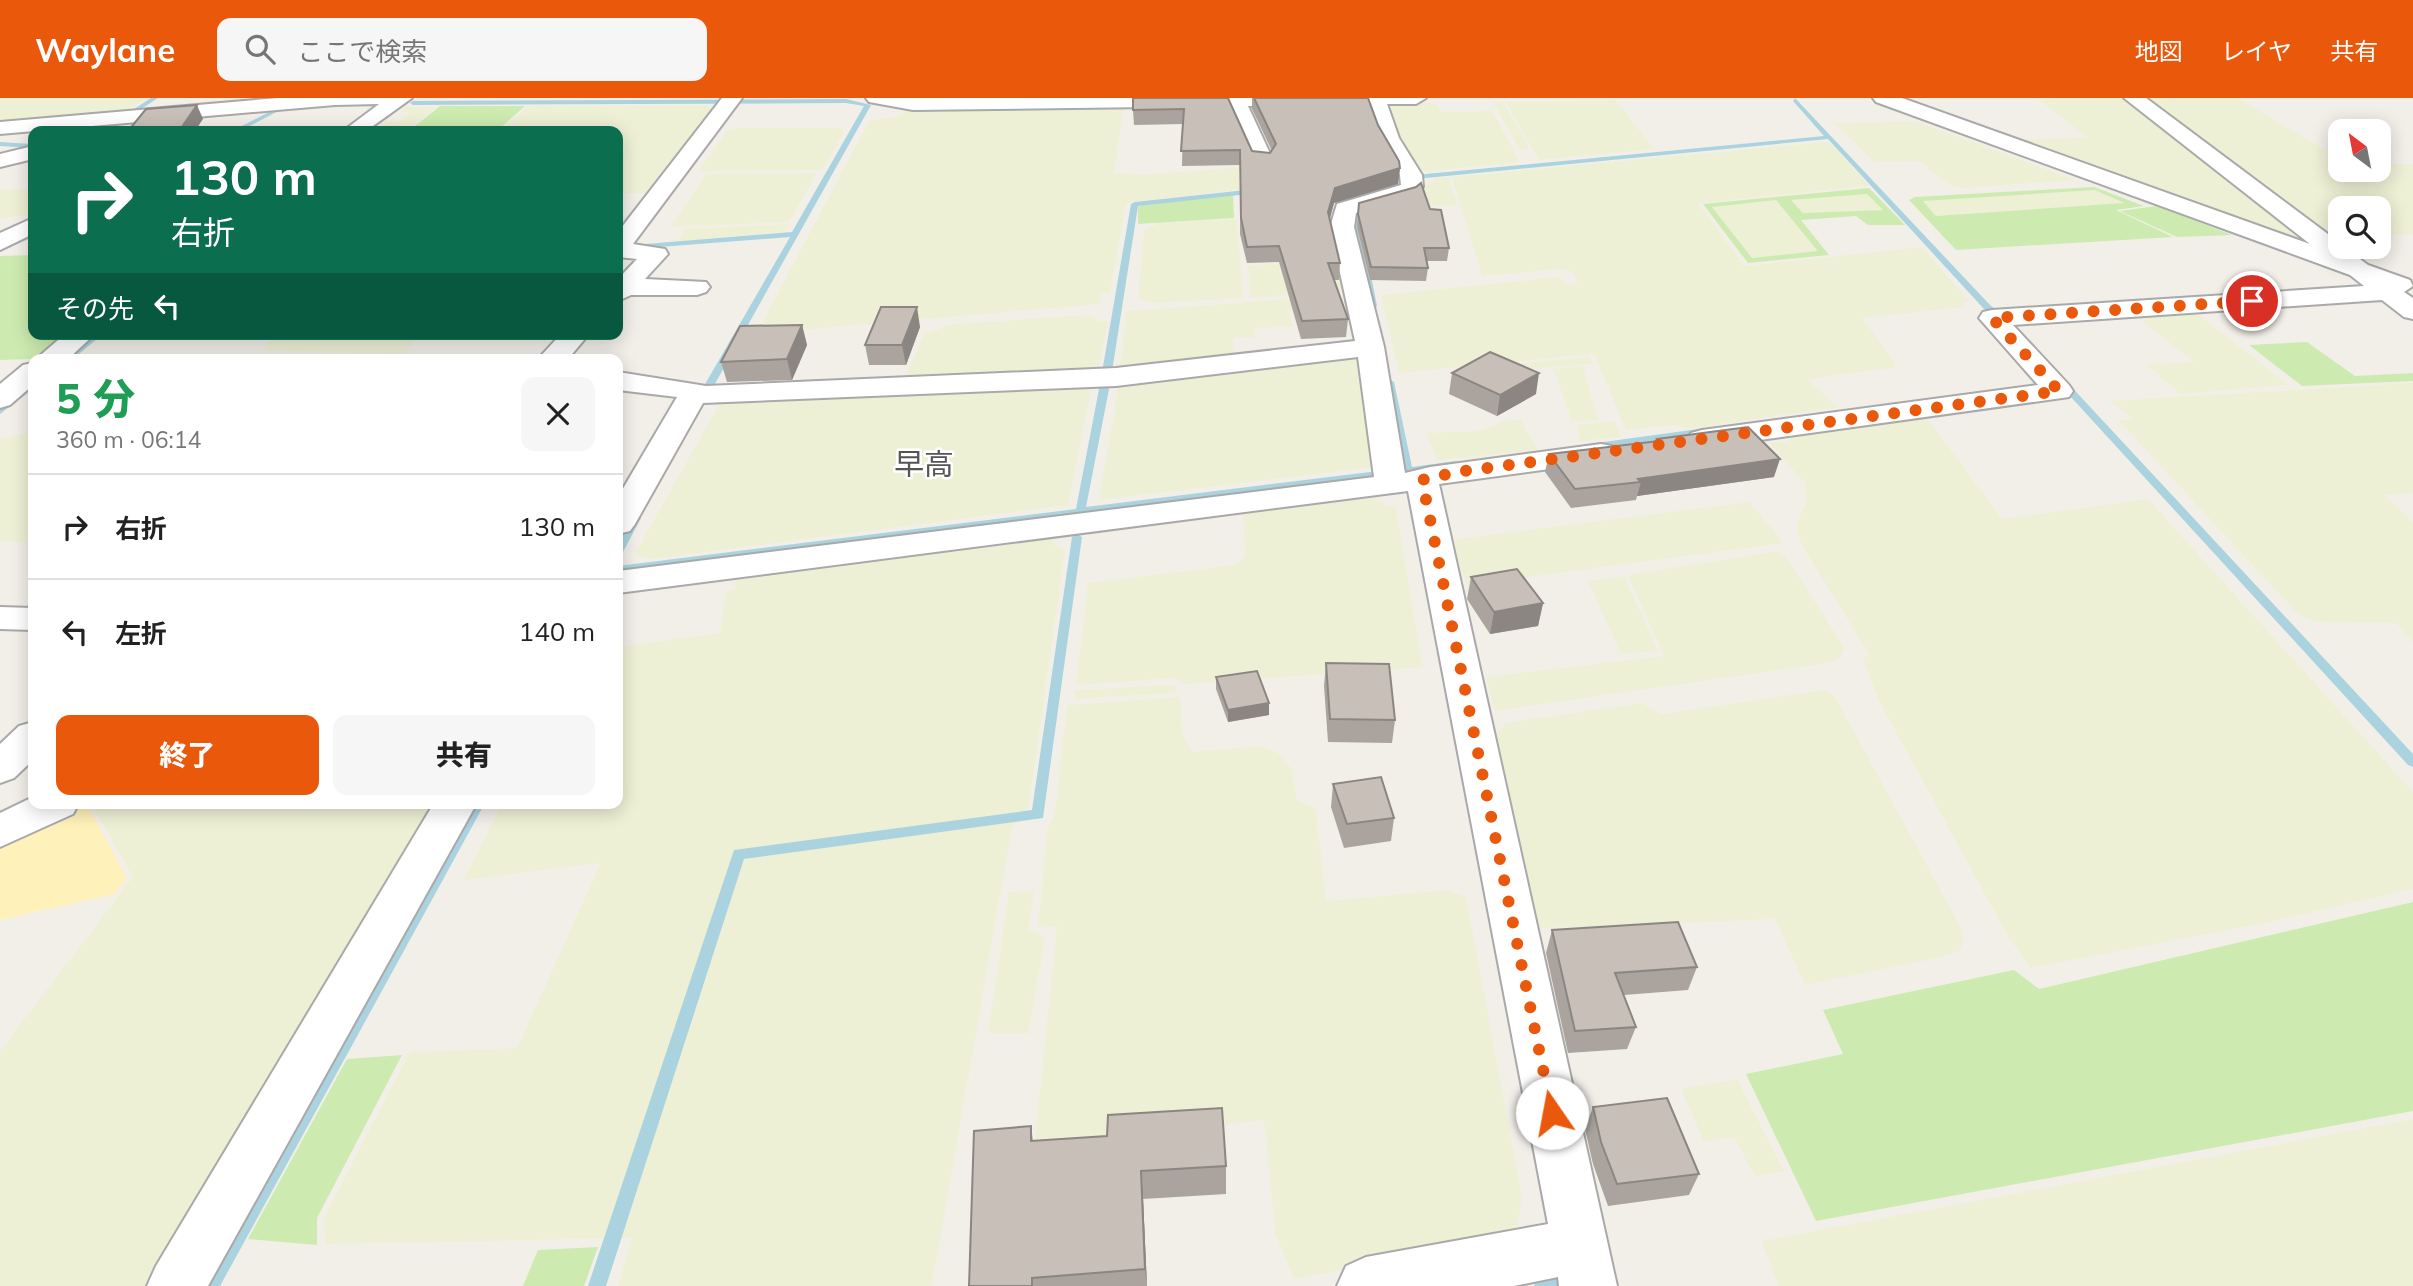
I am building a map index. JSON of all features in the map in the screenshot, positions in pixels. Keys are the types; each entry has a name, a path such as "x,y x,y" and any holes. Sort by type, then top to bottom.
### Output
{"street":[{"path":"119,126 177,98"},
{"path":"0,128 335,99 401,98"},
{"path":"360,126 401,98"},
{"path":"876,98 913,104 1054,100 1416,98"},
{"path":"1366,1286 1567,1259 1407,482 1370,347 1342,227 1345,209 1406,192 1412,187 1411,177 1389,138 1375,98"},
{"path":"1883,98 2384,284"},
{"path":"2134,98 2384,284 2413,311"},
{"path":"1235,100 1262,160"},
{"path":"623,285 656,254 624,240 730,101"},
{"path":"0,161 28,153"},
{"path":"0,243 28,229"},
{"path":"1676,443 2059,391 1992,318 2384,284"},
{"path":"623,289 697,287"},
{"path":"56,354 74,340"},
{"path":"557,354 570,340"},
{"path":"623,382 695,391 702,395 1107,378 1370,347"},
{"path":"0,399 28,375"},
{"path":"623,516 702,395"},
{"path":"623,581 1407,482 1430,476 1635,448"},
{"path":"0,618 28,620"},
{"path":"0,768 28,741"},
{"path":"0,831 46,809"},
{"path":"176,1286 453,809"}],"green space":[{"path":"0,98 149,98 116,115 0,124"},
{"path":"2121,98 2305,234 2285,239 2007,140 2087,137 2038,99"},
{"path":"2238,98 2328,152 2328,182 2391,182 2391,164 2413,164 2413,234 2391,235 2391,196 2328,196 2328,234 2146,99"},
{"path":"1616,101 1654,149 1539,160 1506,102"},
{"path":"1493,102 1503,102 1530,149 1520,150"},
{"path":"1436,103 1441,112 1492,111 1520,162 1416,172 1382,105"},
{"path":"709,105 708,108 715,109 650,193 623,193 623,126 506,126 528,106"},
{"path":"440,106 525,106 502,126 415,126"},
{"path":"1124,106 1114,173 1144,175 1264,165 1270,186 1126,203 1110,293 1102,293 1099,304 766,333 761,330 761,325 869,121 899,116 909,108"},
{"path":"406,107 436,107 412,126 380,126 387,121 400,121 409,113 400,112"},
{"path":"1915,121 2076,180 1963,188 1949,185 1919,161 1874,162 1834,123"},
{"path":"841,128 844,132 824,168 818,170 698,171 728,130"},
{"path":"1826,142 1832,144 1869,186 1698,203 1744,266 1922,247 1969,301 1963,302 1965,307 1862,318 1898,367 1807,379 1838,407 1690,428 1672,425 1626,430 1594,354 1399,373 1381,295 1560,277 1566,285 1578,283 1572,272 1561,269 1482,276 1452,177"},
{"path":"706,174 816,175 789,222 670,227"},
{"path":"1448,177 1457,205 1430,206 1424,184 1435,182 1434,178"},
{"path":"2094,187 2144,206 2116,210 2173,237 1956,250 1909,200 1915,197","holes":["2095,190 2124,203 1936,216 1923,201"]},
{"path":"1869,188 1905,225 1868,225 1856,216 1801,220 1829,255 1748,263 1703,204","holes":["1867,194 1883,210 1803,213 1791,200","1776,200 1817,250 1817,251 1752,258 1712,207"]},
{"path":"28,189 28,215 0,219 0,190"},
{"path":"2095,190 2126,203 1936,216 1922,200"},
{"path":"1867,194 1884,210 1802,213 1791,200"},
{"path":"1233,195 1234,218 1138,224 1138,207 1146,203"},
{"path":"1776,200 1818,251 1752,258 1712,206"},
{"path":"2157,206 2232,235 2177,237 2120,211"},
{"path":"1237,219 1243,298 1155,303 1138,299 1144,232 1148,228 1159,223"},
{"path":"790,224 784,232 678,241 684,229"},
{"path":"28,255 28,340 57,340 38,354 28,354 28,359 0,360 0,256"},
{"path":"1338,262 1342,290 1250,298 1248,265"},
{"path":"1332,296 1344,299 1346,306 1288,311 1293,327 1255,328 1254,337 1233,338 1234,358 1119,371 1127,311"},
{"path":"2184,310 2196,313 2289,385 2180,394 2146,364 2194,362 2132,313"},
{"path":"1088,315 1108,322 1097,375 903,381 924,334 953,324"},
{"path":"271,340 416,340 404,353 263,349"},
{"path":"2307,342 2355,376 2413,373 2413,381 2302,386 2249,345"},
{"path":"1330,357 1358,358 1375,467 1099,500 1119,382"},
{"path":"1590,357 1592,364 1509,371 1504,365"},
{"path":"1583,366 1598,420 1572,422 1553,369"},
{"path":"2413,383 2413,493 2384,495 2413,522 2413,642 2396,623 2317,622 2299,615 2118,420 2133,419 2110,401"},
{"path":"1084,385 1091,391 1068,505 653,559 642,557 636,552 717,408 726,401"},
{"path":"1926,417 2002,519 2148,499 2413,792 2413,889 2264,923 2031,968 2009,938 1879,701 1863,659 1869,654 1801,544 1796,525 1806,503 1805,483 1770,444 1788,441 1788,437"},
{"path":"1520,419 1538,450 1438,460 1426,433 1481,431 1504,421"},
{"path":"1614,421 1621,437 1579,441 1577,425"},
{"path":"28,432 28,543 0,541 0,439"},
{"path":"1378,497 1386,506 1396,506 1423,667 1185,684 1174,678 1076,685 1088,583 1234,565 1245,557 1243,514"},
{"path":"1749,502 1784,543 1468,585 1449,540"},
{"path":"1050,538 1055,545 1065,549 1029,805 1012,828 932,1286 618,1286 632,1238 325,1244 324,1217 410,1052 517,1048 601,863 464,880 499,809 623,809 623,646 720,633 726,592 735,590 736,579"},
{"path":"1777,551 1785,556 1845,648 1840,658 1828,663 1495,711 1486,677 1664,656 1628,575"},
{"path":"1624,576 1658,651 1621,654 1588,581"},
{"path":"1172,685 1177,689 1173,693 1075,699 1075,690"},
{"path":"1824,690 1834,695 1960,926 1964,941 1959,951 1942,957 1805,985 1775,919 1542,928 1530,924 1491,758 1495,736 1506,723 1642,703 1661,714"},
{"path":"1180,697 1183,735 1192,752 1260,746 1278,753 1292,769 1297,800 1316,809 1326,901 1447,890 1466,897 1522,1196 1516,1238 1294,1279 1275,1233 1264,1120 1034,1147 1057,926 1038,928 1047,830 1055,813 1067,705"},
{"path":"94,809 438,809 328,993 313,1002 304,1018 309,1027 154,1286 0,1286 0,1051 133,877"},
{"path":"1034,891 1029,929 1045,938 1029,1033 988,1033 1009,892"},
{"path":"2413,902 2413,1111 1816,1221 1746,1074 1843,1054 1823,1010 2014,970 2039,989"},
{"path":"402,1055 317,1218 317,1245 248,1239 347,1059"},
{"path":"1737,1079 1784,1171 1755,1177 1734,1137 1704,1142 1681,1089"},
{"path":"2413,1119 2413,1286 1778,1286 1762,1241"},
{"path":"598,1247 584,1286 523,1286 538,1250"}],"sand":[{"path":"55,809 89,809 127,878 115,894 0,920 0,836"}],"building":[{"path":"1133,98 1228,98 1252,151 1270,153 1276,144 1254,98 1368,98 1378,125 1399,161 1400,168 1335,188 1328,212 1340,263 1328,263 1348,319 1302,321 1279,246 1247,247 1241,218 1240,150 1181,151 1184,109 1133,110"},
{"path":"197,105 182,126 132,126 146,109"},
{"path":"1421,183 1430,209 1441,210 1449,248 1424,248 1428,268 1371,267 1358,214 1359,203 1416,187"},
{"path":"881,307 917,307 902,345 865,345"},
{"path":"802,325 787,359 721,362 740,326"},
{"path":"1490,352 1539,373 1500,395 1452,373"},
{"path":"1748,427 1780,459 1638,479 1641,482 1575,489 1549,454 1659,441 1657,439"},
{"path":"1517,569 1543,603 1494,612 1471,577"},
{"path":"1326,663 1389,664 1395,720 1330,719"},
{"path":"1257,671 1269,703 1228,710 1216,677"},
{"path":"1381,777 1394,818 1347,824 1333,784"},
{"path":"1678,922 1697,967 1615,973 1636,1027 1575,1031 1552,930"},
{"path":"1667,1098 1699,1174 1617,1184 1601,1142 1593,1107"},
{"path":"1222,1108 1226,1166 1141,1171 1145,1269 1032,1278 1032,1286 969,1286 974,1131 1031,1126 1031,1141 1107,1136 1108,1115"}],"waterway":[{"path":"133,112 155,98"},
{"path":"1795,100 1829,137"},
{"path":"413,103 846,101 868,105 795,234"},
{"path":"245,126 283,107"},
{"path":"97,126 106,123"},
{"path":"1405,178 1829,137"},
{"path":"1829,137 1987,307 2004,320"},
{"path":"0,144 28,146"},
{"path":"1081,511 1135,204 1255,191"},
{"path":"1353,204 1373,306"},
{"path":"633,247 795,234"},
{"path":"702,398 795,234"},
{"path":"0,250 28,236"},
{"path":"73,354 91,340"},
{"path":"1389,382 1407,470"},
{"path":"2062,382 2413,762"},
{"path":"0,411 28,389"},
{"path":"1589,447 1706,431"},
{"path":"1407,470 1456,464"},
{"path":"1401,471 1407,470"},
{"path":"1407,470 1411,488"},
{"path":"1081,511 1370,475"},
{"path":"623,568 1081,511"},
{"path":"623,543 636,518"},
{"path":"597,1286 739,854 1038,814 1077,537"},
{"path":"210,1286 475,809"},
{"path":"1543,1286 1563,1282"}],"district":[{"name":"早高","path":"924,465"}],"route":[{"path":"1552,1113 1422,480 1430,476 1457,472 2059,391 1992,318 2252,301"}]}
